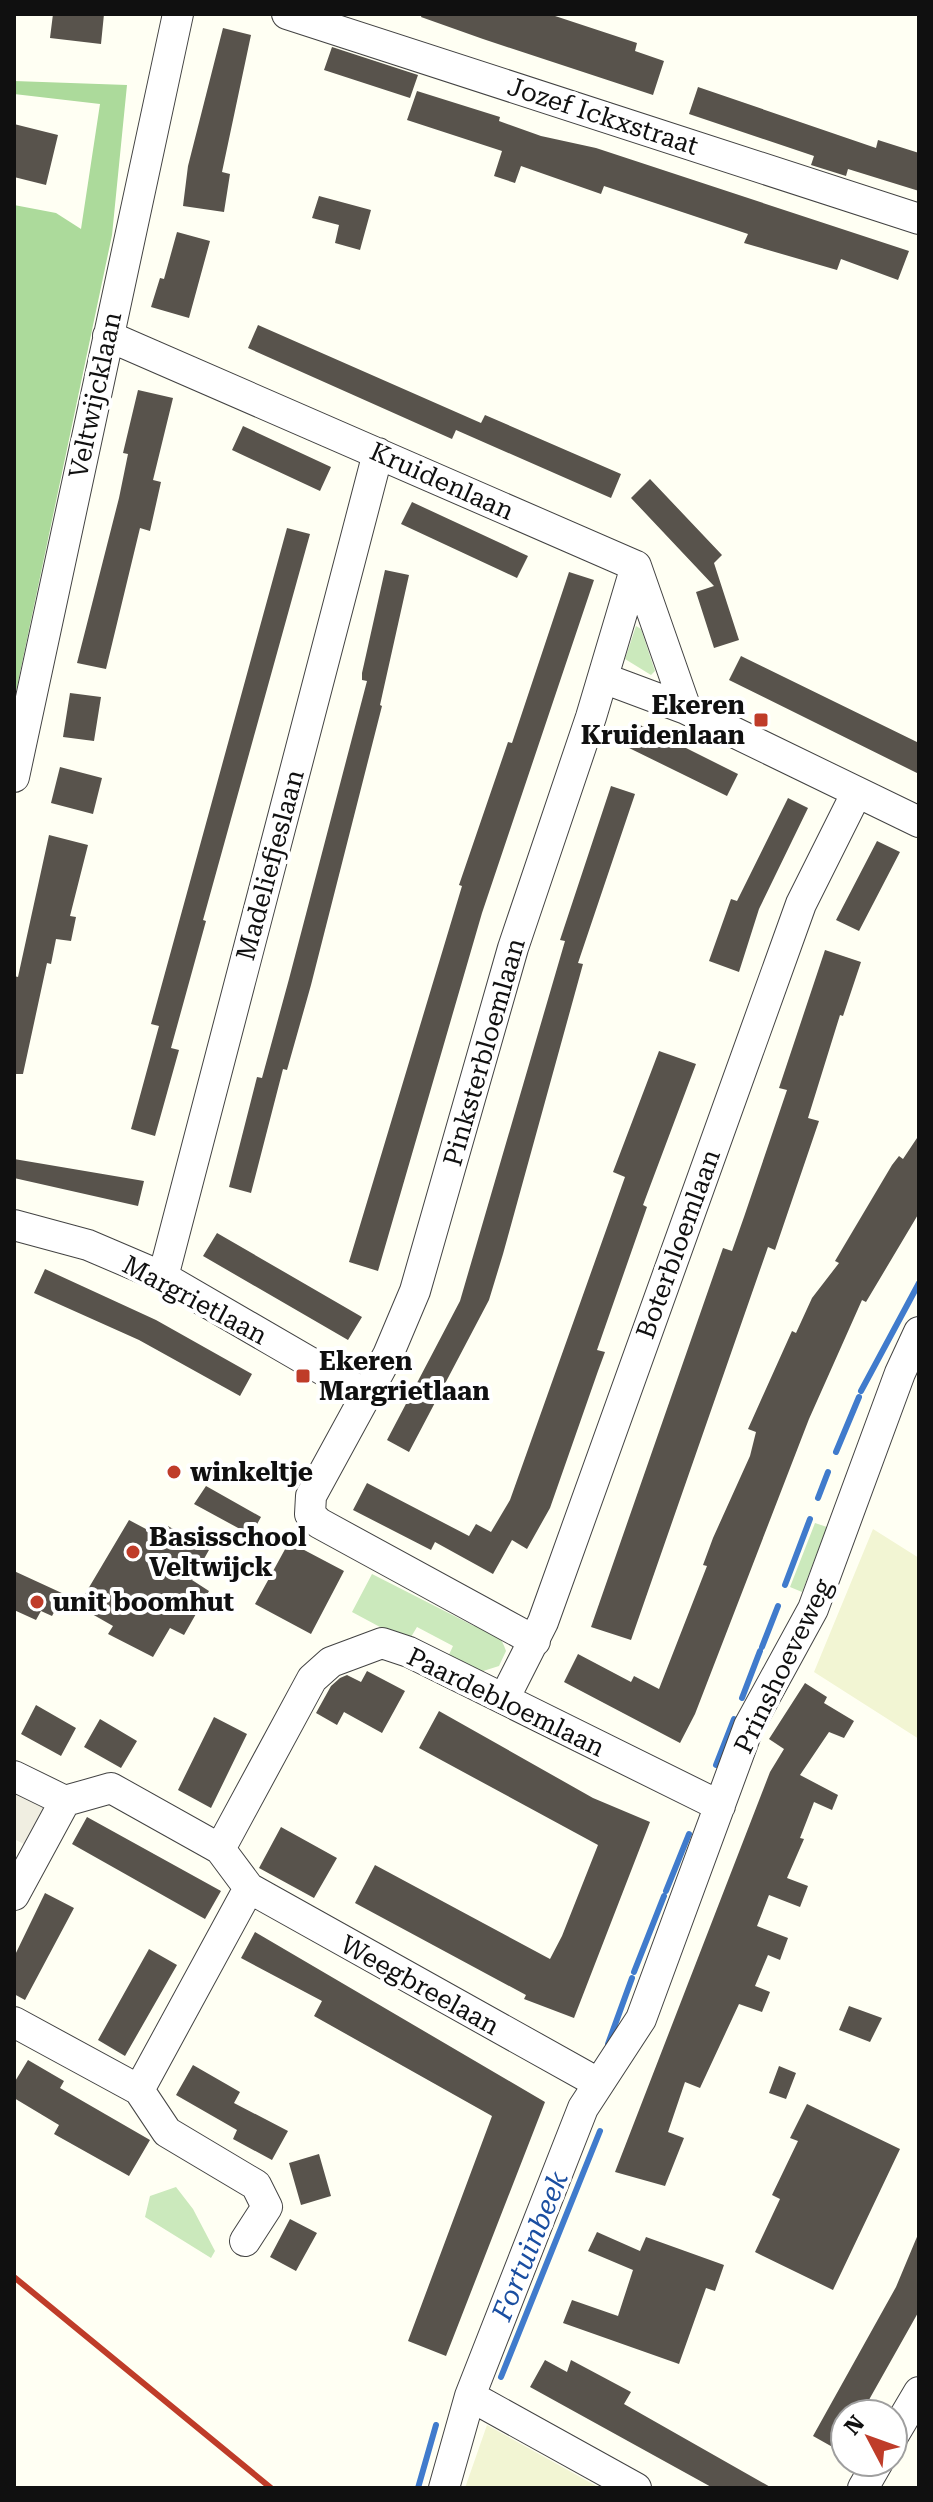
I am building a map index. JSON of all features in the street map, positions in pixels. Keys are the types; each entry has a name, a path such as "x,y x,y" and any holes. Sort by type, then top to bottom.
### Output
{"street":[{"name":"Veltwijcklaan","path":"14,777 178,14"},
{"name":"Jozef Ickxstraat","path":"287,14 919,219"},
{"name":"Kruidenlaan","path":"108,336 636,566"},
{"name":"Madeliefjeslaan","path":"163,1277 378,453"},
{"name":"Pinksterbloemlaan","path":"535,1641 319,1523 310,1514 311,1496 368,1396 415,1291 513,948 603,678 636,566"},
{"path":"636,566 686,709"},
{"path":"603,678 686,709 919,822"},
{"name":"Boterbloemlaan","path":"504,1699 535,1641 801,904 857,792"},
{"name":"Margrietlaan","path":"14,1225 88,1245 163,1277 368,1396"},
{"name":"Prinshoeveweg","path":"444,2488 470,2396 583,2108 595,2082 641,2019 711,1803 813,1609 900,1373 919,1332"},
{"name":"Paardebloemlaan","path":"220,1849 312,1679 331,1662 382,1643 409,1652 711,1803"},
{"path":"14,1776 65,1801 23,1855 14,1895"},
{"name":"Weegbreelaan","path":"65,1801 111,1788 220,1849 249,1888 595,2082"},
{"path":"139,2090 249,1888"},
{"path":"14,2022 139,2090 167,2132 256,2185 267,2207 245,2241"},
{"path":"470,2396 636,2488"}],"green space":[{"path":"14,81 127,85 112,235 14,701 14,205 56,213 81,229 100,104 14,94"},
{"path":"636,626 641,629 655,671 651,675 625,659"},
{"path":"815,1523 827,1527 802,1592 790,1587"},
{"path":"873,1529 919,1558 919,1739 814,1672"},
{"path":"372,1574 474,1626 479,1618 492,1628 504,1646 506,1651 499,1666 480,1672 446,1661 453,1646 417,1627 408,1642 352,1612"},
{"path":"176,2187 193,2209 215,2251 211,2258 145,2217 150,2196"},
{"path":"487,2425 600,2488 465,2488"}],"shaded area":[{"path":"14,1790 47,1808 26,1845 14,1839"}],"building":[{"path":"53,14 104,14 101,44 50,38"},
{"path":"422,14 549,14 637,43 635,51 664,61 653,95 483,39 421,17"},
{"path":"223,28 251,35 222,172 230,174 224,212 183,206 188,166"},
{"path":"332,47 418,75 410,98 324,70"},
{"path":"698,87 876,148 878,140 919,153 919,191 848,169 846,176 811,165 814,156 689,114"},
{"path":"417,91 500,117 499,121 541,136 596,148 909,251 898,280 841,259 837,270 744,243 748,234 604,186 601,194 521,166 515,183 494,176 502,151 407,120"},
{"path":"14,124 58,135 46,185 14,177"},
{"path":"319,196 371,210 360,250 335,243 339,225 312,218"},
{"path":"177,232 210,241 189,318 151,307 160,278 164,279"},
{"path":"258,325 481,423 485,415 621,474 611,498 456,430 452,439 248,348"},
{"path":"138,390 173,398 153,480 161,482 150,531 140,528 106,669 77,663 119,498 128,454 123,453"},
{"path":"243,426 331,467 320,491 232,450"},
{"path":"650,479 722,555 714,563 739,640 714,648 696,592 714,586 631,498"},
{"path":"412,502 528,556 517,578 401,524"},
{"path":"287,528 310,534 203,920 206,921 171,1048 179,1050 155,1136 131,1129 159,1026 151,1024"},
{"path":"385,570 409,575 382,706 311,985 287,1070 283,1069 251,1193 229,1187 257,1077 262,1078 289,979 367,681 362,680 362,673"},
{"path":"569,572 594,580 482,913 378,1271 349,1262 462,886 459,885 508,742 512,743"},
{"path":"741,656 919,743 919,774 729,680"},
{"path":"70,693 101,697 94,741 63,737"},
{"path":"638,724 738,774 727,796 627,747"},
{"path":"60,767 102,778 93,814 51,803"},
{"path":"611,786 635,794 578,963 583,964 503,1254 489,1300 409,1452 387,1440 460,1301 565,941 560,940"},
{"path":"788,798 808,808 759,909 739,972 709,961 731,899 737,901"},
{"path":"49,835 88,845 70,916 76,917 71,941 56,939 51,964 47,963 23,1074 14,1074 14,976 18,977"},
{"path":"877,841 900,852 859,931 836,920"},
{"path":"825,950 861,962 843,1016 840,1015 808,1118 819,1121 775,1250 768,1247 631,1640 591,1627 723,1248 732,1251 744,1217 787,1090 779,1088"},
{"path":"659,1051 696,1064 643,1205 647,1207 597,1350 605,1352 550,1508 527,1549 512,1540 493,1574 435,1542 431,1550 353,1510 367,1483 469,1536 476,1524 491,1532 510,1500 625,1177 613,1172"},
{"path":"919,1135 919,1213 866,1302 862,1300 809,1419 695,1714 680,1743 564,1682 578,1654 631,1682 634,1676 659,1689 707,1566 703,1565 713,1538 750,1456 756,1432 748,1429 792,1331 796,1333 812,1298 839,1263 835,1261 892,1165 899,1156 903,1159"},
{"path":"14,1159 144,1181 138,1206 14,1178"},
{"path":"217,1233 362,1317 348,1340 203,1256"},
{"path":"45,1269 156,1320 252,1374 240,1396 139,1340 34,1293"},
{"path":"206,1486 261,1517 251,1535 194,1504"},
{"path":"129,1520 161,1537 168,1526 209,1550 192,1580 209,1591 184,1635 170,1628 153,1657 108,1634 113,1626 78,1606"},
{"path":"289,1542 344,1571 311,1634 255,1604"},
{"name":"unit boomhut","path":"14,1571 64,1594 52,1616 41,1611 36,1620 14,1610"},
{"path":"367,1671 405,1691 382,1733 344,1712 337,1725 316,1713 331,1686 340,1678 347,1675 361,1682"},
{"path":"805,1683 827,1697 824,1703 854,1721 844,1738 829,1732 800,1775 838,1795 832,1810 814,1802 800,1838 804,1839 787,1878 808,1886 800,1907 769,1895 757,1926 788,1938 780,1960 768,1955 755,1986 770,1992 762,2012 739,2004 700,2088 685,2082 668,2132 684,2138 665,2186 615,2172 770,1772 784,1749 769,1739"},
{"path":"36,1705 76,1728 61,1756 21,1734"},
{"path":"439,1711 593,1798 650,1822 574,2018 524,1999 526,1995 355,1903 375,1865 550,1959 562,1936 598,1845 419,1748"},
{"path":"214,1717 247,1734 211,1808 178,1790"},
{"path":"100,1719 137,1741 121,1768 84,1747"},
{"path":"87,1817 221,1891 205,1919 72,1844"},
{"path":"281,1827 337,1858 314,1898 259,1868"},
{"path":"45,1893 74,1908 25,2000 14,1994 14,1957"},
{"path":"255,1932 545,2102 446,2356 408,2341 492,2116 314,2016 322,2001 241,1958"},
{"path":"149,1949 177,1965 125,2056 98,2040"},
{"path":"849,2006 882,2018 870,2042 839,2030"},
{"path":"28,2060 64,2081 60,2088 150,2140 129,2176 54,2134 59,2125 14,2098 14,2083"},
{"path":"193,2065 240,2092 234,2103 288,2131 272,2160 233,2139 237,2130 176,2095"},
{"path":"779,2066 796,2073 786,2099 769,2093"},
{"path":"807,2104 900,2149 833,2290 755,2252 780,2199 772,2195 798,2141 790,2138"},
{"path":"319,2154 331,2196 301,2205 289,2163"},
{"path":"290,2219 317,2233 296,2271 270,2257"},
{"path":"597,2232 640,2251 646,2237 724,2265 715,2291 706,2288 679,2364 563,2323 572,2300 618,2316 633,2270 588,2251"},
{"path":"919,2232 919,2311 870,2398 834,2398 896,2287"},
{"path":"545,2360 567,2372 571,2360 631,2392 624,2404 772,2488 713,2488 530,2387"},
{"path":"829,2407 829,2445 813,2436"}],"waterway":[{"name":"Fortuinbeek","path":"861,1391 919,1283"},
{"name":"Fortuinbeek","path":"836,1452 859,1397"},
{"name":"Fortuinbeek","path":"818,1498 828,1472"},
{"name":"Fortuinbeek","path":"785,1585 810,1519"},
{"name":"Fortuinbeek","path":"762,1647 778,1606"},
{"name":"Fortuinbeek","path":"742,1698 760,1651"},
{"name":"Fortuinbeek","path":"716,1765 734,1719"},
{"name":"Fortuinbeek","path":"666,1891 689,1834"},
{"name":"Fortuinbeek","path":"634,1972 664,1896"},
{"name":"Fortuinbeek","path":"608,2044 632,1978"},
{"name":"Fortuinbeek","path":"501,2377 600,2131"},
{"name":"Fortuinbeek","path":"418,2488 436,2425"}],"railway":[{"path":"14,2277 271,2488"}],"place":[{"name":"Ekeren Kruidenlaan","path":"761,720"},
{"name":"Ekeren Margrietlaan","path":"303,1376"},
{"name":"winkeltje","path":"174,1472"},
{"name":"Basisschool Veltwijck","path":"133,1552"},
{"name":"unit boomhut","path":"37,1602"}]}
